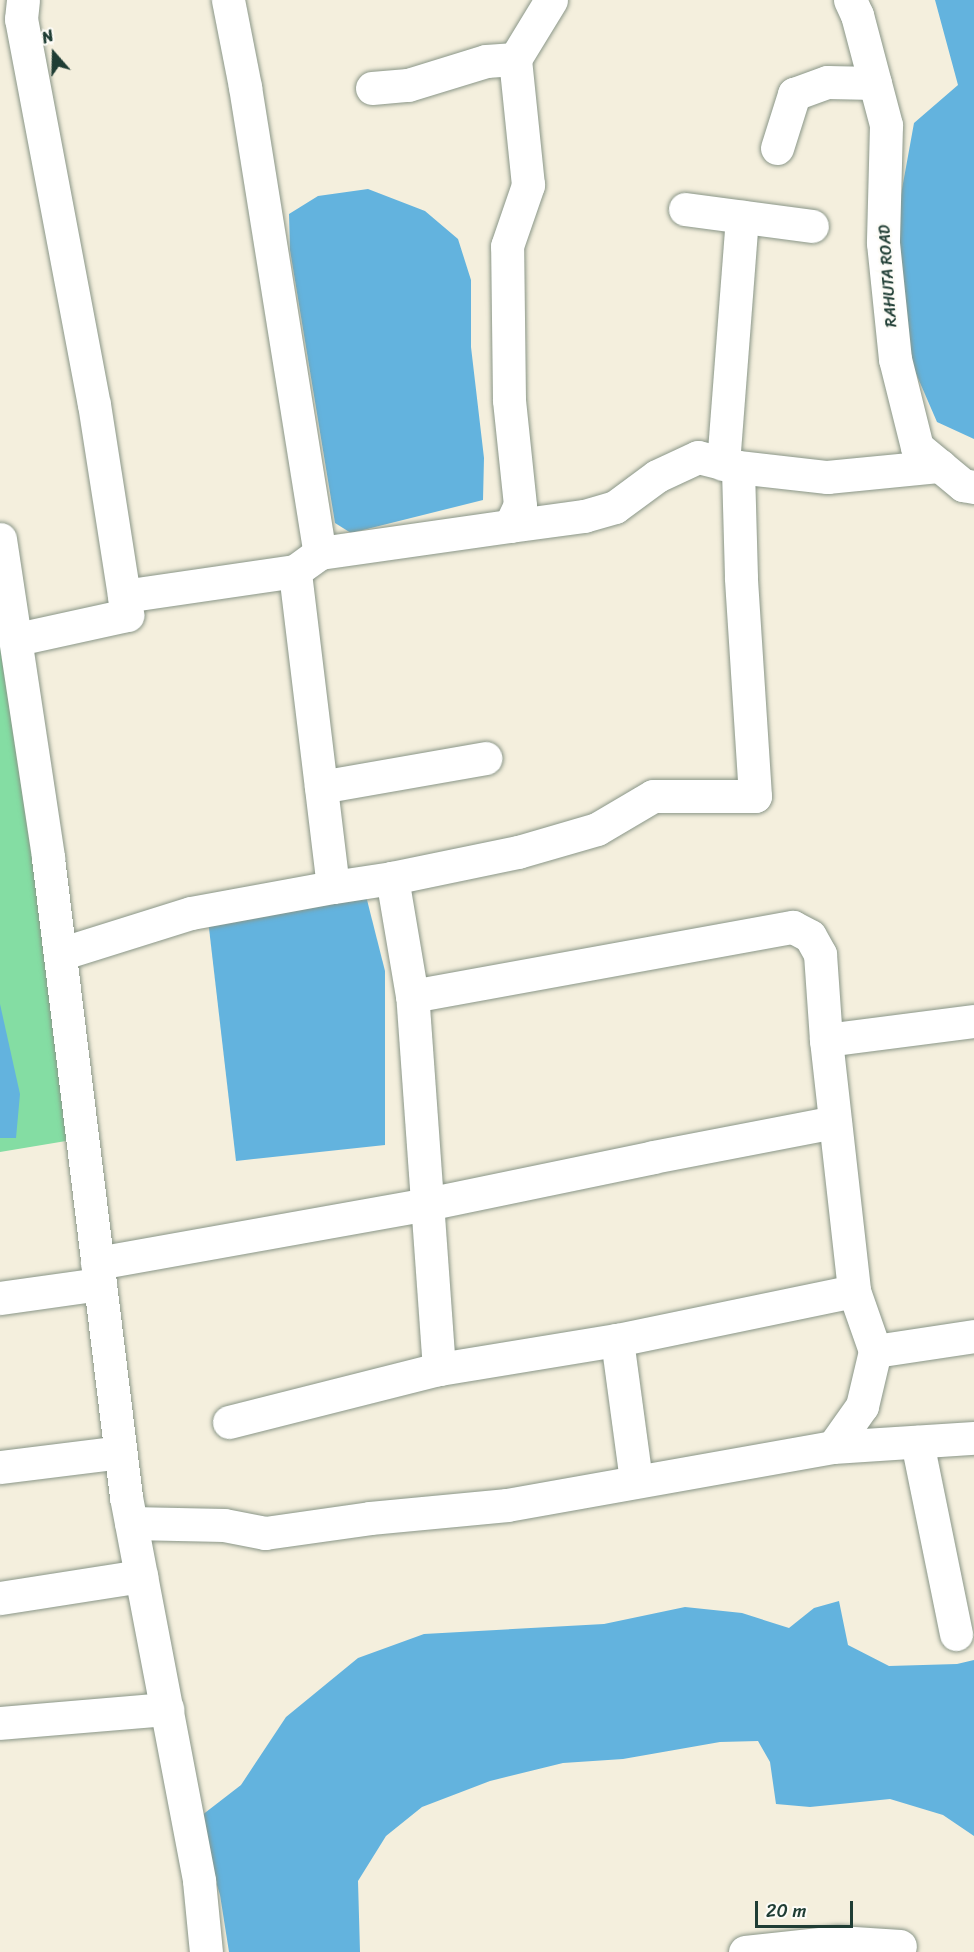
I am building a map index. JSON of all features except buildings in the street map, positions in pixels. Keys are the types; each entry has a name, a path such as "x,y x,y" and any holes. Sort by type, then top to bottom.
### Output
{"street":[{"path":"16,639 127,615 94,405 21,19 21,0 23,0"},
{"path":"228,0 247,99 308,562 321,787 333,887"},
{"path":"510,526 520,505 508,400 507,246 528,185 515,59 551,0"},
{"name":"RAHUTA ROAD","path":"850,0 857,15 886,125 883,243 895,359 917,447 963,485 974,487"},
{"path":"372,88 408,85 486,61 515,59"},
{"path":"777,148 794,94 827,82 875,83"},
{"path":"685,209 812,226"},
{"path":"60,954 191,913 392,878 518,852 597,829 653,796 755,796 741,577 730,465 742,217"},
{"path":"124,596 510,526 584,516 615,507 657,476 698,457 730,465 826,477 940,466"},
{"path":"0,539 6,608 16,639 60,954 120,1452 131,1523 199,1881 206,1952"},
{"path":"321,787 485,758"},
{"path":"392,878 412,996 439,1369"},
{"path":"412,996 793,927 810,936 820,954 826,1040 854,1291 875,1351 862,1406 833,1447"},
{"path":"826,1040 974,1021"},
{"path":"0,1298 98,1274 427,1204 835,1122"},
{"path":"229,1422 439,1369 617,1340 854,1291"},
{"path":"875,1351 974,1336"},
{"path":"617,1340 636,1481"},
{"path":"131,1523 224,1525 265,1533 370,1518 507,1505 833,1447 974,1438"},
{"path":"917,1442 956,1634"},
{"path":"0,1467 120,1452"},
{"path":"0,1598 141,1576"},
{"path":"0,1723 166,1710"},
{"path":"745,1952 838,1942 900,1946"}],"green space":[{"path":"0,618 72,1140 0,1152"}],"water":[{"path":"935,0 974,0 974,439 937,422 908,355 894,233 914,123 958,85"},
{"path":"368,189 425,211 458,239 471,280 471,347 484,458 483,500 351,533 335,523 290,250 289,214 318,196"},
{"path":"364,888 385,971 385,1145 236,1161 207,911"},
{"path":"0,1004 20,1094 16,1138 0,1138"},
{"path":"839,1601 848,1645 889,1666 957,1664 974,1660 974,1836 943,1815 890,1799 810,1807 776,1804 770,1762 758,1741 720,1742 623,1759 563,1763 490,1781 422,1807 386,1836 358,1881 360,1952 229,1952 220,1895 197,1819 241,1785 286,1717 358,1658 424,1634 604,1624 685,1607 742,1613 789,1628 814,1608"}]}
